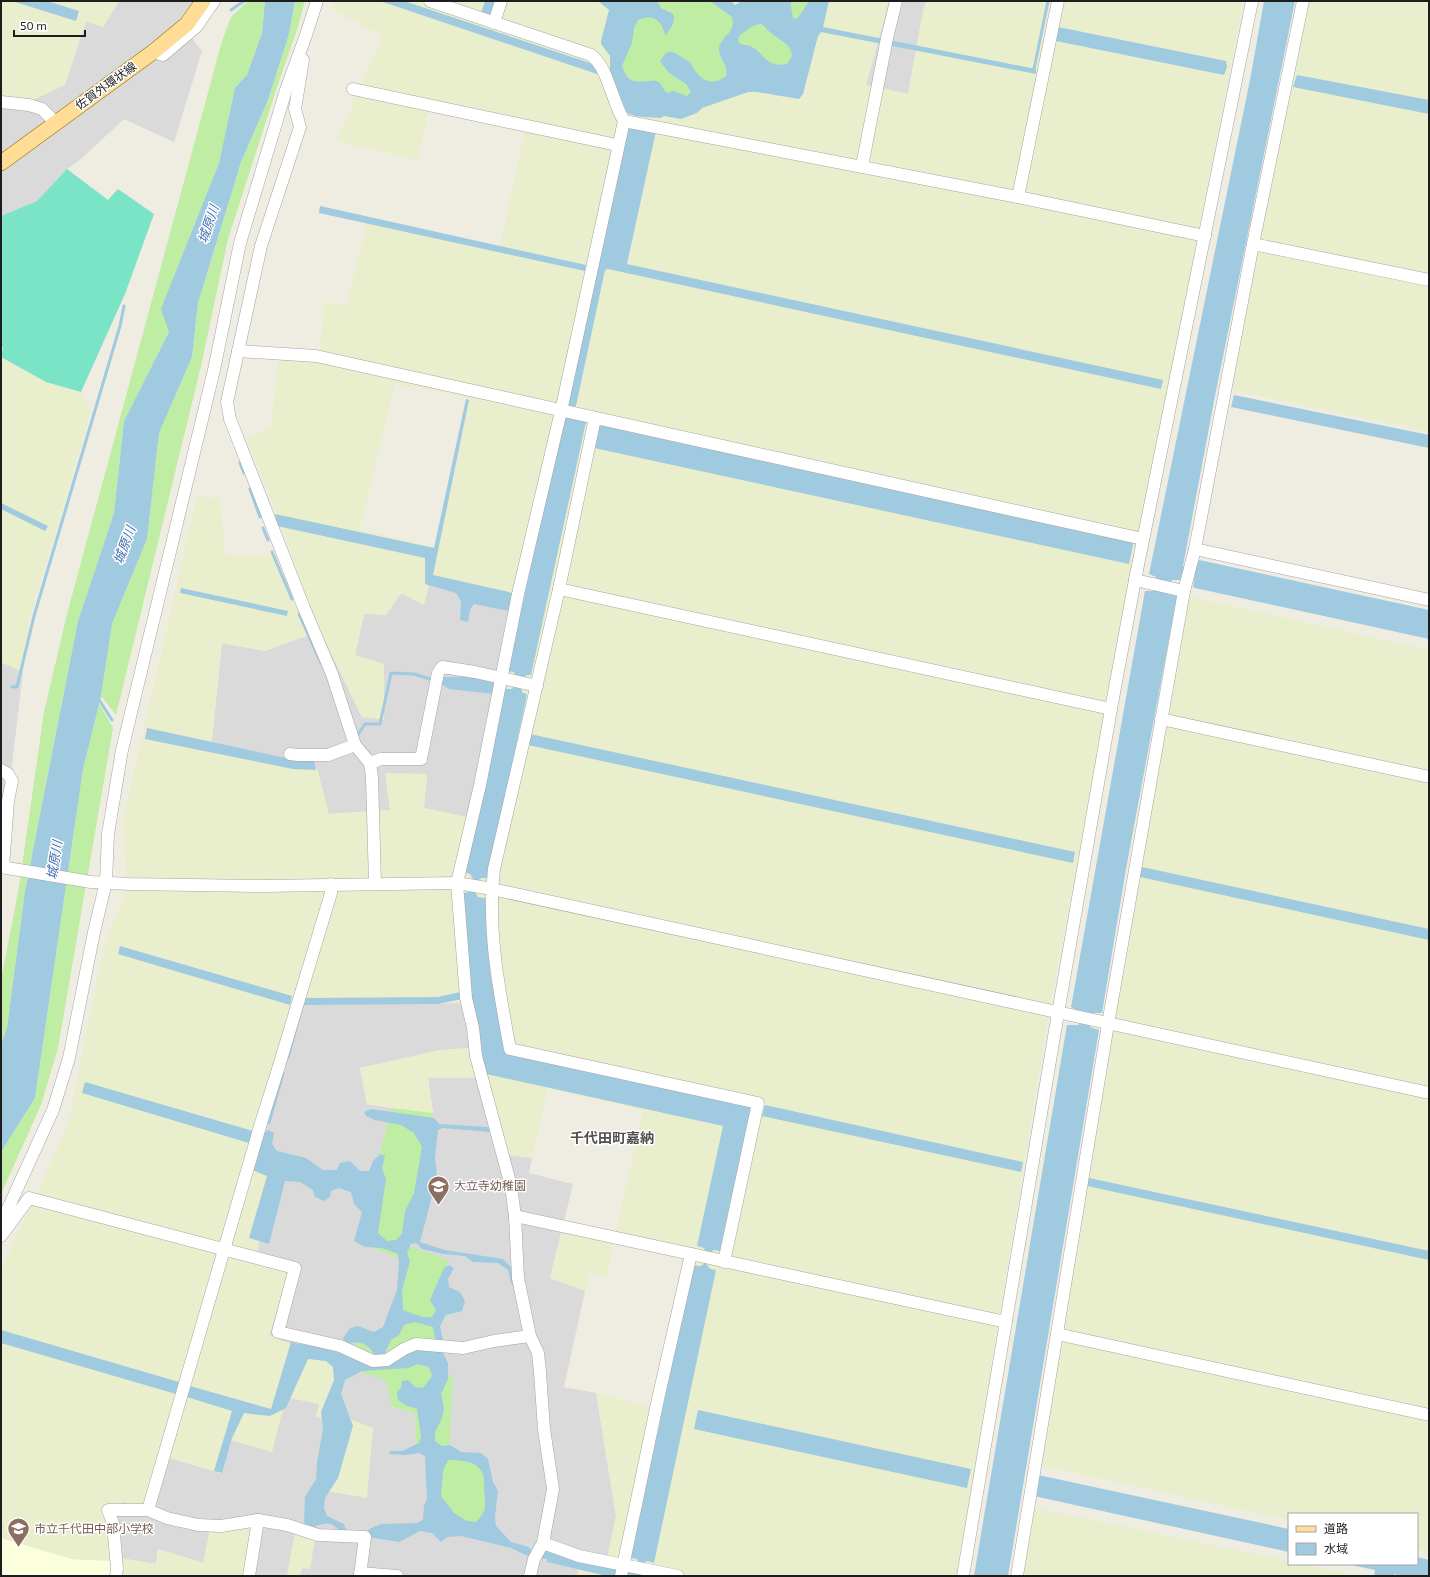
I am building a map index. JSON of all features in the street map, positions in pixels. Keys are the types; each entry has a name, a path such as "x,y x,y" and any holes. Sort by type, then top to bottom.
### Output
{"main road":[{"name":"佐賀外環状線","path":"1,163 153,52 187,24 203,1"}],"street":[{"path":"153,52 163,55 196,27 214,1"},
{"path":"1,1224 53,1110 69,1058 94,932 106,882 108,834 122,750 212,378 240,243 286,90 317,1"},
{"path":"430,1 591,55 597,59 602,66 618,112 624,121 862,166 1205,236"},
{"path":"494,23 501,1"},
{"path":"862,166 886,43 896,1"},
{"path":"1018,197 1058,1"},
{"path":"963,1576 1058,1013 1134,580 1252,1"},
{"path":"1017,1576 1108,1024 1184,591 1195,549 1252,244 1303,1"},
{"path":"306,35 295,109 300,127 261,246 227,402 230,419 304,608 332,674 355,745 370,763 372,777 375,883"},
{"path":"353,89 618,145"},
{"path":"1,102 30,105 42,109 56,122"},
{"path":"530,1576 539,1550 552,1489 544,1429 538,1353 530,1336 518,1278 511,1186 476,1056 473,1028 466,998 457,883 480,785 513,680 518,594 566,412 624,121"},
{"path":"1252,244 1429,280"},
{"path":"238,352 316,356 1143,539"},
{"path":"595,418 559,589 494,869 492,889 497,980 510,1049 758,1103 724,1262"},
{"path":"1195,549 1429,600"},
{"path":"1134,580 1184,591"},
{"path":"559,589 1111,708"},
{"path":"370,763 382,759 421,759 438,673 442,667 537,686"},
{"path":"1161,719 1429,777"},
{"path":"290,754 328,755 355,745"},
{"path":"1,770 8,774 12,780 8,801 4,868 90,882 264,886 375,883 457,883 492,889 1429,1093"},
{"path":"148,1510 260,1123 280,1066 331,893 331,884"},
{"path":"1,1236 30,1198 295,1268 278,1332 344,1348 372,1361 387,1360 404,1349 416,1344 463,1348 494,1341 530,1336"},
{"path":"514,1216 1006,1322"},
{"path":"631,1569 658,1399 691,1254"},
{"path":"1058,1334 1429,1415"},
{"path":"116,1576 117,1569 113,1523 108,1510 148,1510 167,1518 198,1525 221,1526 258,1520 287,1525 318,1535 365,1537 360,1575 397,1576"},
{"path":"249,1576 258,1520"},
{"path":"539,1550 580,1556 631,1569 678,1576"}],"shaded area":[{"path":"1,1 119,1 103,27 85,21 65,85 29,102 1,97"},
{"path":"119,1 194,1 179,22 202,51 174,142 124,119 81,159 67,169 37,201 1,216 1,97 65,85 86,21 103,27"},
{"path":"334,1 613,1 616,68 823,1 889,1 866,85 908,94 924,6 927,1 1037,1 1062,10 1063,1 1243,1 1050,1005 957,1576 577,1576 579,1569 604,1574 616,1516 596,1393 667,1411 696,1261 613,1243 643,1110 548,1088 532,1158 505,1155 485,1078 428,1078 433,1113 367,1104 360,1068 441,1050 483,1047 480,1003 294,1004 251,1140 276,1176 255,1261 289,1273 269,1335 347,1368 336,1394 344,1417 373,1428 367,1498 314,1489 326,1421 316,1416 319,1404 286,1397 272,1452 230,1440 220,1473 162,1456 147,1511 123,1502 112,1523 114,1557 156,1564 158,1549 203,1563 210,1529 254,1525 247,1576 115,1576 112,1561 72,1559 1,1538 1,1270 67,1128 104,947 127,889 123,821 197,496 220,499 225,554 293,556 247,438 271,428 278,360 319,361 324,301 346,306 367,222 499,249 527,122 431,100 418,160 336,141 383,36 331,9","holes":["395,384 467,397 436,547 360,529","431,578 524,602 482,820 424,808 427,774 385,773 390,810 329,814 317,768 211,748 222,643 265,651 320,631 362,717 384,720 384,664 355,655 364,614 386,615 401,593 424,605"]},
{"path":"889,1 927,1 924,6 908,94 866,85"},
{"path":"1307,1 1429,1 1429,432 1230,390"},
{"path":"1,357 46,382 81,392 91,412 30,617 23,672 1,662"},
{"path":"431,578 524,602 482,821 424,808 427,774 390,810 328,814 211,748 222,643 265,651 320,631 362,717 355,655 364,614"},
{"path":"1187,596 1429,650 1429,1551 1418,1549 1418,1513 1288,1513 1288,1520 1038,1465"},
{"path":"1,662 23,672 11,773 1,804"},
{"path":"481,1003 483,1047 441,1050 360,1068 367,1104 392,1108 355,1241 408,1262 387,1380 392,1407 415,1413 416,1449 449,1450 411,1248 433,1113 428,1078 485,1078 505,1154 532,1158 529,1173 573,1184 550,1278 585,1291 564,1387 596,1393 616,1516 604,1574 579,1569 577,1576 300,1576 302,1568 310,1569 295,1533 287,1576 247,1576 158,1549 156,1564 114,1557 111,1523 123,1502 147,1511 162,1455 221,1473 229,1440 286,1397 319,1404 344,1417 336,1394 347,1368 269,1335 289,1274 255,1261 251,1140 294,1004"},
{"path":"562,1231 613,1243 607,1279 590,1272 585,1291 550,1278"},
{"path":"1031,1507 1288,1561 1288,1565 1306,1565 1358,1576 1019,1576"},
{"path":"295,1532 315,1539 310,1569 302,1568 300,1576 287,1576"},
{"name":"市立千代田中部小学校","path":"1,1538 72,1559 112,1561 115,1576 1,1576"}],"green space":[{"path":"248,1 265,1 262,33 247,75 235,88 219,163 162,309 169,332 124,421 114,513 78,621 25,891 7,1028 1,1044 1,980 19,887 44,712 67,614 222,41 231,17"},
{"path":"295,1 305,1 297,30 228,239 201,366 116,715 101,696 112,624 147,539 159,433 192,357 198,303 241,162 268,100 289,34"},
{"path":"613,1 720,1 740,15 779,1 823,1 794,87 752,76 681,108 635,102 616,68"},
{"path":"67,169 108,200 118,189 154,214 125,294 81,392 46,382 1,357 3,348 1,346 1,216 37,201"},
{"path":"99,703 113,728 58,1048 41,1105 1,1194 1,1152 35,1098 83,769"},
{"path":"392,1108 433,1113 411,1247 449,1260 433,1300 442,1310 433,1364 453,1378 449,1450 486,1467 491,1539 427,1528 429,1453 416,1449 415,1413 392,1407 386,1380 347,1368 358,1329 386,1340 408,1262 355,1241"}],"water":[{"path":"12,1 47,1 79,11 76,21"},
{"name":"城原川","path":"265,1 295,1 289,34 268,100 241,162 198,303 192,357 159,433 147,539 112,624 101,696 83,769 35,1098 1,1152 1,1044 7,1028 25,891 78,621 114,513 124,421 169,332 161,309 219,163 235,88 247,75 262,33"},
{"path":"380,1 404,1 596,65 597,74"},
{"path":"485,1 495,1 490,17 481,13"},
{"path":"598,1 657,1 661,8 673,14 673,24 665,35 661,25 656,19 643,18 638,20 634,28 632,43 622,66 624,72 632,80 655,81 660,83 667,93 674,91 687,96 691,92 686,84 668,72 660,61 666,53 672,52 690,62 696,72 705,80 715,81 726,76 726,68 720,55 719,48 732,27 732,17 710,1 731,1 735,5 742,1 791,1 793,18 795,19 798,18 809,1 829,1 823,27 1036,69 1036,74 821,32 818,36 803,94 799,99 757,92 748,92 702,108 697,113 681,119 664,116 661,118 639,117 627,113 610,73 610,56 601,44 609,10","holes":["761,24 790,48 792,56 787,64 780,65 770,62 757,50 738,42 739,36 749,28"]},
{"path":"1264,1 1295,1 1215,396 1183,566 1196,569 1199,560 1429,610 1429,639 1195,588 1193,587 1195,574 1183,571 1180,580 1172,580 1168,594 1177,596 1126,869 1102,1013 1092,1013 1090,1027 1099,1030 1008,1576 974,1576 1067,1025 1079,1025 1080,1012 1071,1007 1145,591 1153,591 1156,577 1149,574 1251,75"},
{"path":"1058,27 1226,61 1227,67 1224,75 1056,41"},
{"path":"1297,75 1429,100 1429,114 1293,87"},
{"path":"628,125 656,131 627,264 1163,380 1161,389 608,269 605,270 576,406 572,407 586,422 531,675 527,675 521,683 523,693 527,694 488,878 482,878 477,881 475,892 478,897 485,898 491,978 506,1054 751,1107 720,1251 714,1250 710,1253 707,1265 710,1269 716,1270 654,1563 647,1561 644,1563 641,1574 642,1576 627,1576 628,1572 639,1563 637,1559 631,1558 693,1265 700,1266 704,1264 706,1252 704,1248 697,1246 723,1126 486,1074 471,994 462,894 471,891 473,879 470,874 464,872 505,689 511,689 516,681 514,672 508,671 563,419 568,406"},
{"path":"320,206 586,265 585,271 319,213"},
{"path":"1234,395 1429,435 1429,448 1231,407"},
{"path":"466,399 469,400 433,575 513,593 509,611 474,604 470,610 468,622 460,620 461,601 456,593 425,584 425,558 277,526 275,514 434,548"},
{"path":"599,424 1134,540 1129,564 594,448"},
{"path":"1,503 48,526 45,531 1,509"},
{"path":"181,588 288,611 287,616 180,593"},
{"path":"443,677 472,677 495,682 494,694 449,689 441,684"},
{"path":"147,728 295,760 314,761 316,770 293,769 145,739"},
{"path":"530,734 1075,852 1073,863 528,745"},
{"path":"1142,867 1429,929 1429,940 1140,877"},
{"path":"120,946 292,996 290,1005 118,954"},
{"path":"460,992 462,999 438,1004 304,1005 289,1059 285,1057 302,998 438,997"},
{"path":"285,1072 270,1124 267,1123 281,1074"},
{"path":"85,1082 253,1131 249,1143 82,1093"},
{"path":"765,1105 1023,1162 1021,1172 762,1116"},
{"path":"371,1109 434,1118 439,1124 488,1127 490,1132 443,1128 438,1130 435,1158 437,1177 420,1242 445,1250 503,1259 512,1268 516,1289 511,1283 508,1270 498,1263 473,1262 465,1256 443,1254 422,1249 416,1243 411,1244 407,1253 410,1261 402,1290 403,1310 422,1317 432,1317 436,1310 430,1300 444,1268 449,1265 454,1268 448,1279 449,1287 460,1292 465,1301 462,1311 446,1315 440,1326 443,1340 435,1340 433,1327 415,1322 404,1325 399,1335 391,1340 384,1355 375,1355 370,1348 361,1343 349,1344 365,1362 379,1367 390,1364 414,1349 441,1349 448,1363 448,1379 441,1394 444,1408 442,1418 435,1432 435,1441 442,1446 450,1445 461,1452 481,1453 488,1459 493,1482 498,1491 495,1517 496,1526 511,1542 529,1547 532,1551 546,1549 617,1569 615,1576 607,1576 547,1562 547,1559 528,1556 511,1548 461,1536 447,1537 441,1542 432,1533 420,1531 399,1542 368,1537 369,1529 381,1524 417,1523 423,1520 424,1506 427,1499 425,1456 419,1453 405,1455 389,1454 390,1451 402,1451 419,1443 421,1436 417,1409 405,1405 398,1400 397,1392 401,1388 402,1381 408,1380 415,1387 423,1388 432,1376 429,1367 418,1364 408,1368 362,1371 345,1380 341,1394 353,1426 338,1478 325,1498 324,1508 327,1516 344,1524 346,1531 341,1532 330,1524 324,1524 311,1528 304,1523 305,1497 316,1479 317,1463 323,1429 321,1412 334,1380 333,1367 326,1361 308,1359 286,1408 270,1416 244,1413 232,1438 222,1473 214,1471 232,1411 187,1397 190,1386 271,1409 291,1342 298,1344 324,1345 344,1342 343,1338 350,1328 358,1326 374,1332 383,1327 397,1290 399,1263 398,1254 382,1248 365,1247 354,1241 362,1212 354,1204 351,1192 339,1188 331,1191 330,1197 324,1201 315,1197 313,1190 300,1182 285,1181 269,1244 249,1238 267,1176 252,1170 262,1135 268,1130 274,1133 272,1144 277,1151 306,1158 323,1170 337,1170 340,1163 350,1161 360,1171 369,1171 373,1161 380,1154 385,1156 382,1168 386,1179 378,1233 387,1241 396,1240 402,1234 405,1211 414,1193 422,1147 414,1133 401,1125 375,1120 366,1116 364,1112","holes":["448,1460 472,1463 476,1465 483,1474 485,1508 476,1522 467,1521 454,1513 441,1496 443,1471"]},
{"path":"1089,1178 1429,1251 1429,1260 1087,1186"},
{"path":"1,1330 179,1382 176,1394 1,1343"},
{"path":"698,1410 971,1469 967,1488 694,1429"},
{"path":"1038,1475 1288,1529 1288,1552 1034,1496"},
{"path":"1418,1557 1429,1560 1429,1576 1401,1576 1394,1574 1394,1576 1374,1576 1375,1570 1351,1565 1418,1565"}],"waterway":[{"path":"231,10 244,1"},
{"path":"1034,69 1048,1"},
{"path":"12,687 17,687 34,616 120,326 124,306"},
{"path":"240,463 244,473"},
{"path":"250,489 260,517"},
{"path":"263,528 268,540"},
{"path":"272,552 292,599"},
{"path":"299,614 321,663"},
{"path":"357,736 365,724 380,724 391,673 414,674 430,679"},
{"path":"98,698 112,720"}],"place":[{"name":"大立寺幼稚園","path":"438,1206"},
{"name":"市立千代田中部小学校","path":"19,1548"}],"district":[{"name":"千代田町嘉納","path":"612,1138"}]}
